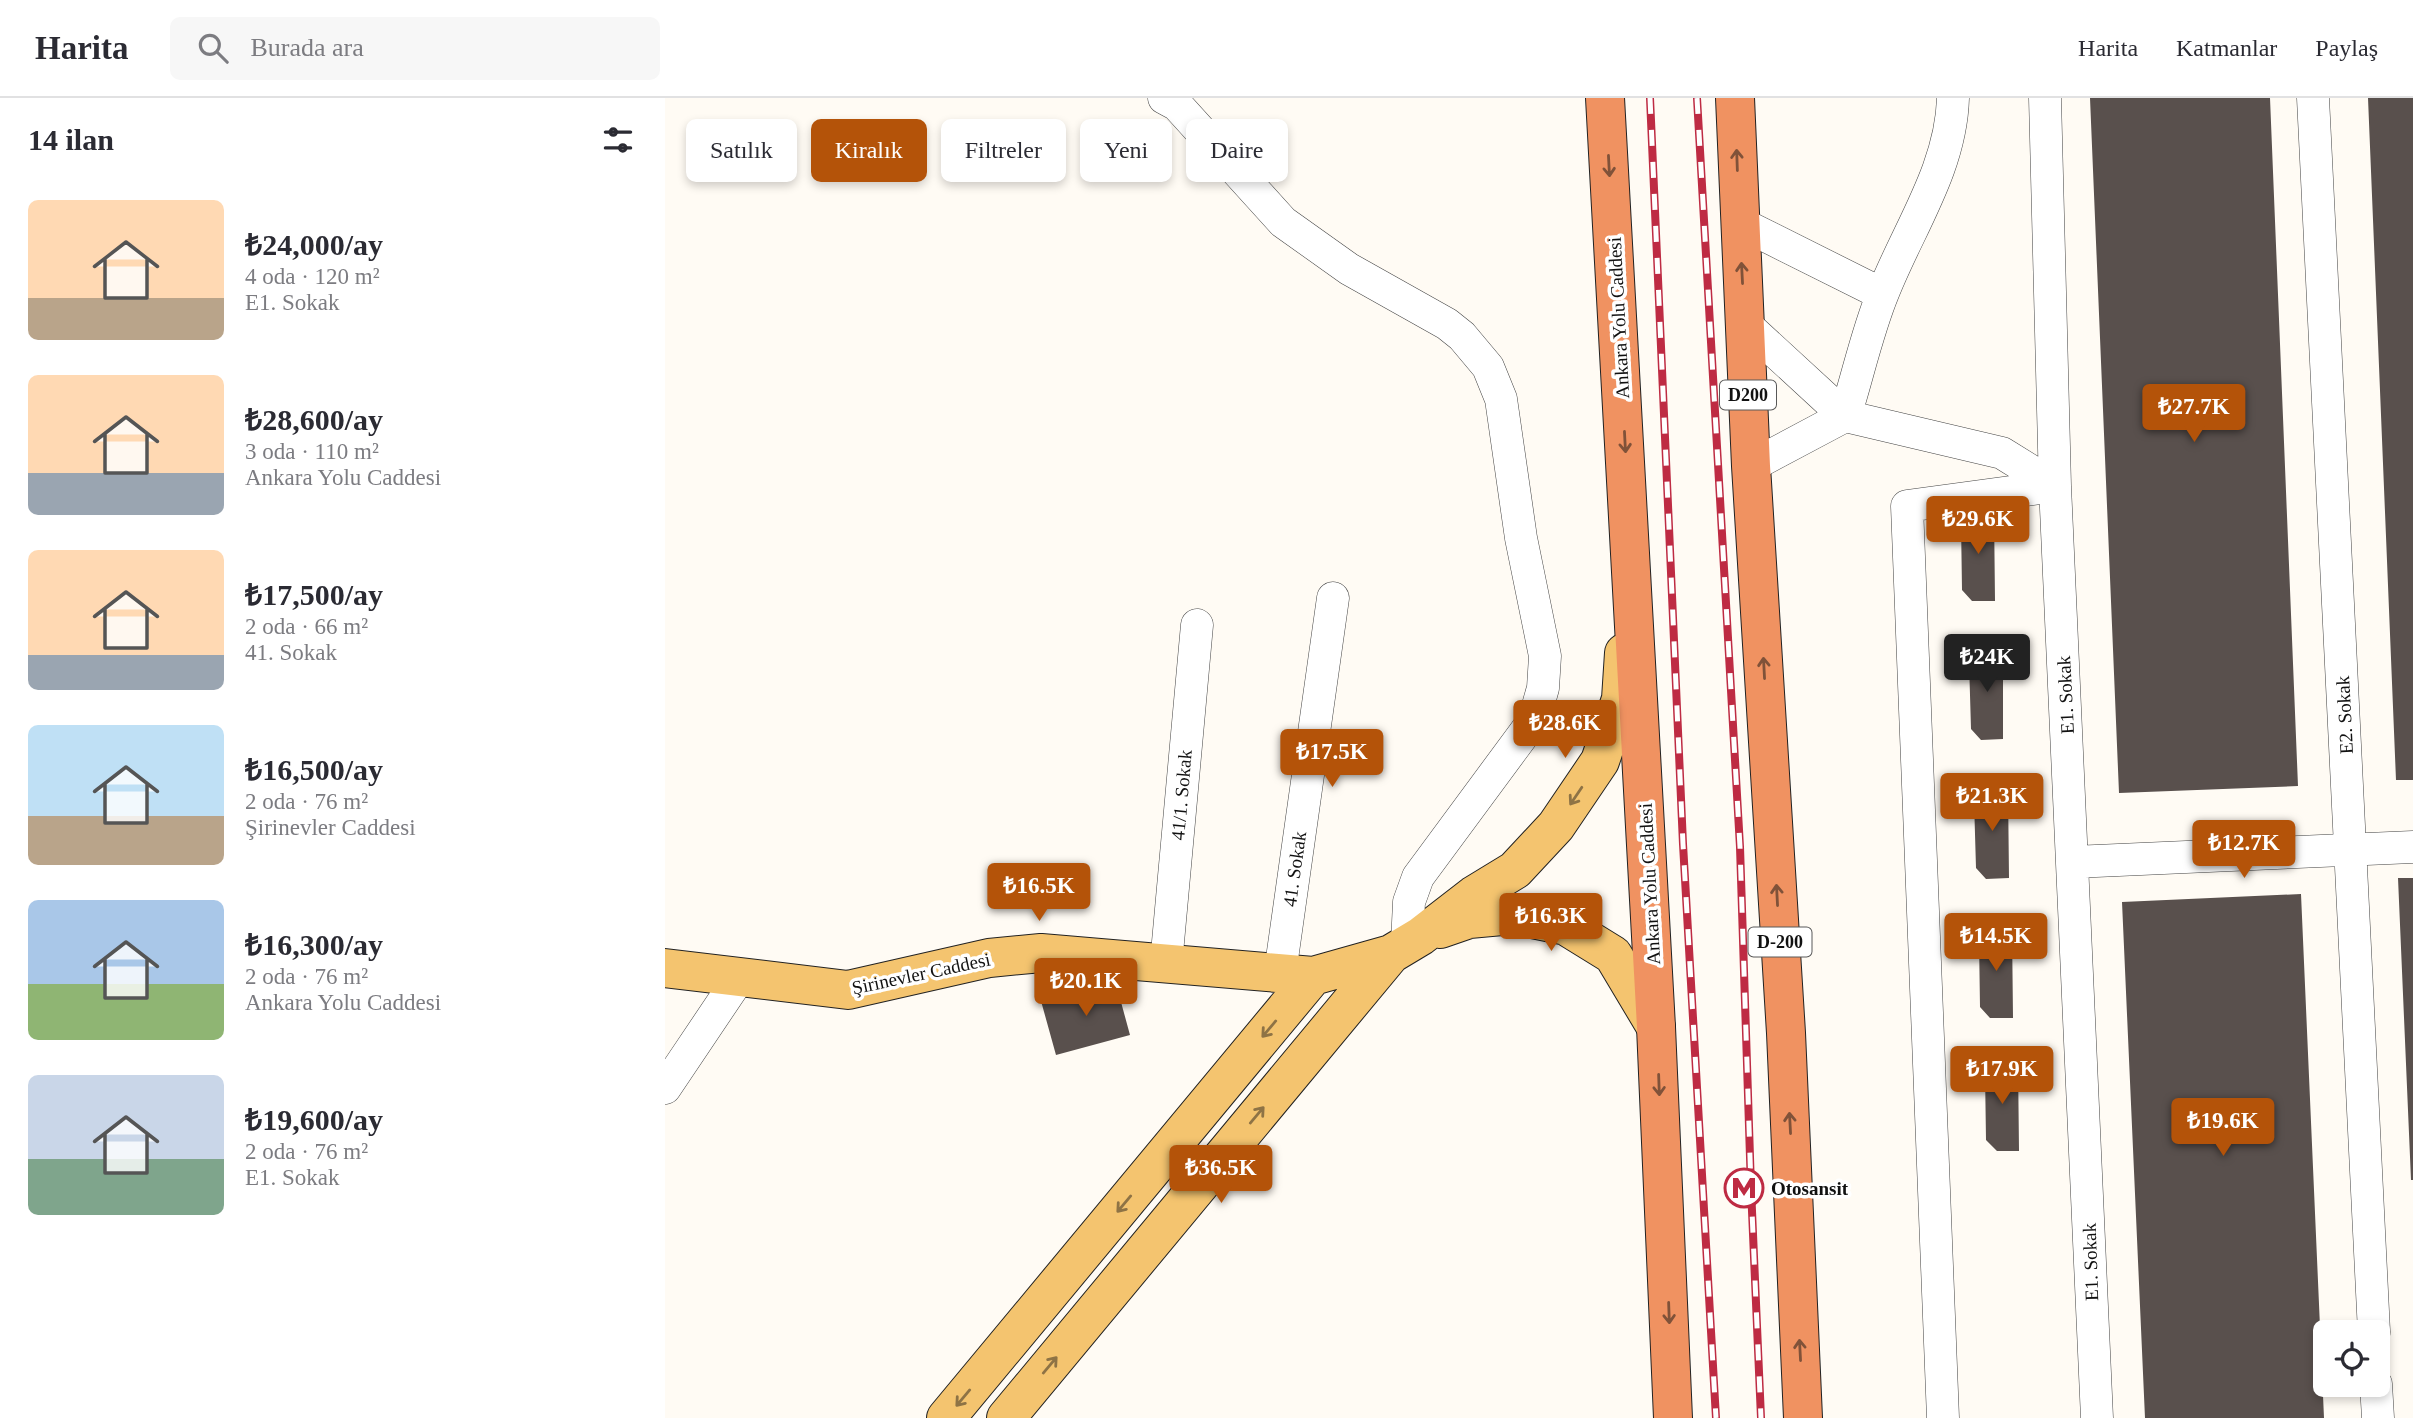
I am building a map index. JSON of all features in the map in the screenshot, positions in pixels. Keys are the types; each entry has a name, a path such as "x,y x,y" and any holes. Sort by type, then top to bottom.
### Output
{"highway":[{"name":"Ankara Yolu Caddesi","path":"1605,98 1656,1027 1673,1418"},
{"name":"D200","path":"1735,98 1751,466"},
{"name":"D-200","path":"1751,466 1786,1033 1803,1418"}],"main road":[{"path":"1006,1418 1406,944 1474,895 1515,870 1556,826 1600,761 1621,699 1631,543"},
{"name":"Şirinevler Caddesi","path":"665,968 848,990 989,958 1041,953 1296,975 1406,944 1469,919 1513,915 1566,926 1612,955 1656,1027"},
{"path":"946,1418 1296,975"}],"street":[{"path":"1164,98 1177,104 1283,222 1349,269 1447,324 1462,336 1488,367 1501,398 1521,538 1545,656 1543,688 1534,720 1418,877 1409,902 1406,944"},
{"path":"1751,466 1845,416 1882,294 1939,168 1952,118 1953,98"},
{"name":"E1. Sokak","path":"2045,98 2055,485 2097,1418"},
{"name":"E2. Sokak","path":"2313,98 2373,1320"},
{"path":"1739,223 1882,294"},
{"path":"1745,324 1845,416 2002,453 2055,485"},
{"path":"1943,1418 1907,506 2055,485"},
{"name":"41. Sokak","path":"1296,975 1333,598"},
{"name":"41/1. Sokak","path":"1166,964 1197,625"},
{"path":"2073,862 2413,847"},
{"path":"665,1088 739,978"},
{"path":"2377,1397 2378,1418"}],"building":[{"path":"2090,98 2270,98 2298,786 2119,793"},
{"path":"2368,98 2413,98 2413,780 2396,780"},
{"path":"1969,511 1994,511 1995,601 1972,601 1962,590 1961,522"},
{"path":"1977,650 2003,650 2003,739 1981,740 1971,729 1969,661"},
{"path":"1982,789 2008,789 2009,878 1986,879 1976,868 1974,800"},
{"path":"2398,878 2413,878 2413,1180 2411,1180"},
{"path":"2301,894 2320,1320 2313,1320 2313,1397 2323,1397 2324,1418 2145,1418 2122,902"},
{"path":"1987,928 2012,928 2013,1018 1990,1018 1980,1007 1979,939"},
{"path":"1115,980 1130,1035 1056,1055 1041,1001"},
{"path":"1993,1061 2018,1061 2019,1151 1997,1151 1986,1140 1985,1072"}],"railway":[{"path":"1650,98 1683,844 1716,1418"},
{"path":"1697,98 1740,847 1761,1418"}],"place":[{"name":"Otosansit","path":"1744,1188"}]}
